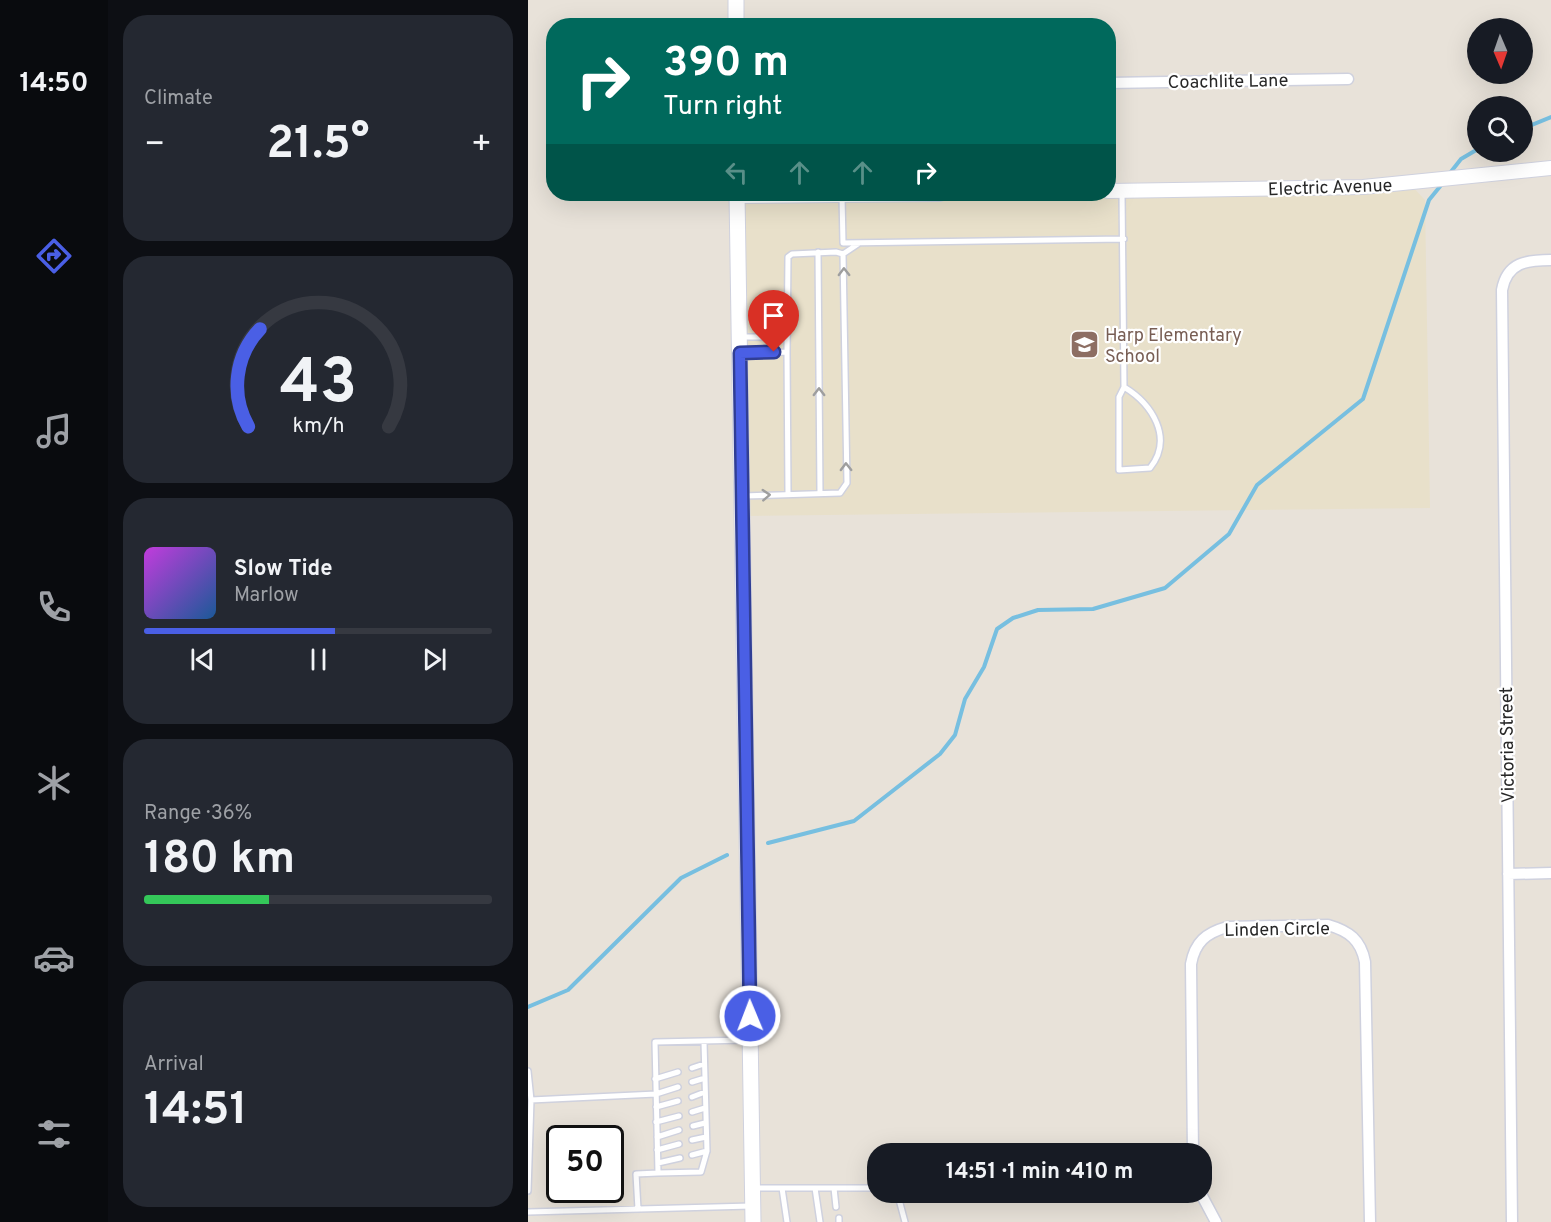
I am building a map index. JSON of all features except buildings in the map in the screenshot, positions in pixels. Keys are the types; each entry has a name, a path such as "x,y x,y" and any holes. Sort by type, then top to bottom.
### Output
{"main road":[{"path":"735,0 735,18"},
{"path":"737,201 753,1222"}],"street":[{"name":"Coachlite Lane","path":"1116,83 1348,79"},
{"name":"Electric Avenue","path":"1116,191 1410,184 1551,168"},
{"name":"Victoria Street","path":"1512,1222 1502,290 1509,270 1519,263 1551,260"},
{"path":"1508,874 1551,873"},
{"name":"Linden Circle","path":"1193,1143 1191,964 1197,945 1212,931 1227,927 1328,926 1342,929 1354,937 1363,948 1365,962 1370,1222"},
{"path":"1206,1203 1216,1222"}],"lane":[{"path":"1116,196 1124,239 1124,387 1119,397 1119,470 1150,468 1157,460 1160,448 1157,419 1149,406 1124,387"},
{"path":"842,201 843,243 1124,239"},
{"path":"788,494 788,257 792,254 818,252 843,254 859,243"},
{"path":"818,252 820,493"},
{"path":"743,496 840,493 847,483 843,254"},
{"path":"740,337 787,337"},
{"path":"740,353 788,352"},
{"path":"658,1173 655,1042 750,1040"},
{"path":"638,1209 636,1174 701,1172 707,1151 704,1042"},
{"path":"692,1068 704,1064"},
{"path":"528,1071 531,1100 528,1191"},
{"path":"655,1079 678,1072"},
{"path":"692,1082 705,1078"},
{"path":"531,1100 656,1094 678,1087"},
{"path":"692,1096 705,1092"},
{"path":"656,1107 678,1101"},
{"path":"692,1112 705,1108"},
{"path":"656,1122 679,1116"},
{"path":"693,1126 705,1123"},
{"path":"657,1137 679,1130"},
{"path":"692,1140 706,1137"},
{"path":"657,1150 679,1144"},
{"path":"692,1155 707,1151"},
{"path":"658,1163 680,1158"},
{"path":"752,1188 867,1188"},
{"path":"782,1188 787,1222"},
{"path":"815,1188 820,1222"},
{"path":"834,1188 836,1207"},
{"path":"900,1203 905,1222"},
{"path":"528,1212 753,1206"}],"shaded area":[{"name":"Harp Elementary School","path":"1410,184 1425,200 1430,508 744,516 737,201 1116,201 1116,194"}],"waterway":[{"path":"1533,124 1551,117"},
{"path":"1450,173 1461,159 1467,155"},
{"path":"768,843 854,821 940,754 955,735 965,699 984,667 997,629 1013,618 1038,610 1093,609 1165,588 1229,534 1257,485 1363,399 1429,200 1442,184"},
{"path":"528,1007 568,990 681,878 727,855"}],"place":[{"name":"Harp Elementary School","path":"1084,345"}],"route":[{"path":"750,1016 740,353 774,352"}]}
